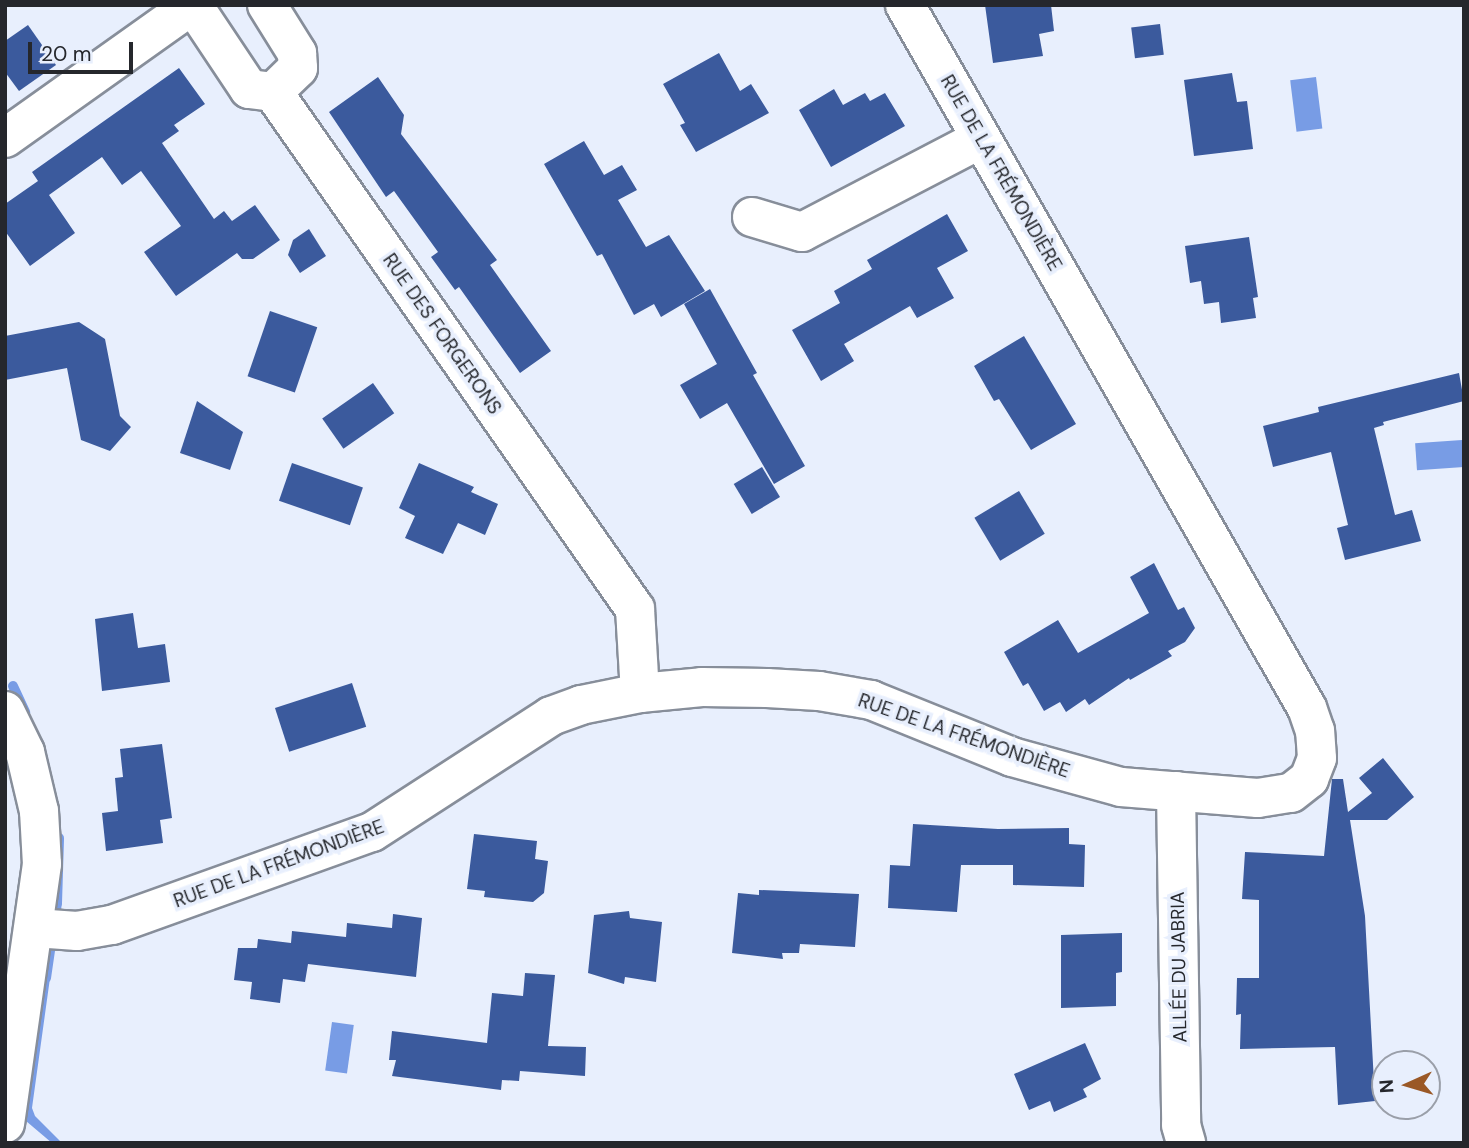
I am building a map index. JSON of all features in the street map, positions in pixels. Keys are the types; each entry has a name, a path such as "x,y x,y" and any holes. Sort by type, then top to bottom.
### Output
{"street":[{"path":"5,138 192,5 249,89 274,92 298,68 296,53 267,5"},
{"name":"RUE DE LA FRÉMONDIÈRE","path":"52,930 112,925 372,832 551,716 581,705 640,693 702,687 766,688 819,691 871,700 1012,757 1121,787 1258,798 1291,793 1309,779 1317,758 1315,731 1307,708 905,5"},
{"name":"RUE DES FORGERONS","path":"274,92 635,609 640,693"},
{"path":"752,217 802,232 981,139"},
{"path":"5,711 25,752 39,811 42,864 52,930 16,976 5,1123"},
{"name":"ALLÉE DU JABRIA","path":"1176,791 1181,1125 1186,1143"}],"water":[{"path":"1316,77 1322,129 1297,132 1290,80"},
{"path":"1462,440 1464,467 1417,470 1415,443"},
{"path":"46,978 50,978 32,1108 35,1116 62,1143 52,1143 26,1121"},
{"path":"332,1022 354,1025 347,1074 325,1071"}],"building":[{"path":"985,5 1051,5 1054,31 1039,34 1043,56 993,63"},
{"path":"1160,24 1164,55 1135,58 1131,28"},
{"path":"28,25 56,65 19,91 5,72 5,41"},
{"path":"719,53 740,91 751,84 769,113 696,152 680,125 685,123 663,84"},
{"path":"179,68 205,104 174,125 179,131 162,143 214,219 224,211 232,221 255,205 280,240 253,259 242,259 237,253 176,296 144,252 181,226 141,171 122,185 102,157 49,195 75,233 30,266 5,231 5,204 38,181 32,172"},
{"path":"1232,73 1237,102 1247,101 1253,149 1194,156 1184,80"},
{"path":"378,77 404,115 401,134 497,260 490,265 551,351 520,373 459,287 455,290 431,257 438,252 394,191 386,197 329,112"},
{"path":"834,89 843,105 865,93 870,101 885,93 905,126 831,167 799,110"},
{"path":"584,141 604,175 622,165 637,190 618,200 646,247 669,235 705,291 661,317 654,304 634,315 602,254 597,256 544,164"},
{"path":"947,214 968,251 937,268 954,298 917,318 910,306 844,344 854,361 821,381 792,330 840,303 834,291 872,269 867,260"},
{"path":"309,229 326,256 300,273 288,255 293,240"},
{"path":"1249,237 1258,297 1253,298 1256,318 1221,323 1219,302 1204,304 1201,281 1190,283 1185,246"},
{"path":"710,289 757,373 753,375 805,466 774,484 727,403 700,419 680,385 717,364 684,304"},
{"path":"270,311 317,327 295,393 248,376"},
{"path":"79,322 105,339 120,416 131,427 110,451 81,440 67,368 5,380 5,336"},
{"path":"1024,336 1076,424 1031,450 999,399 994,401 974,366"},
{"path":"1459,373 1464,401 1383,422 1384,425 1374,428 1395,515 1412,510 1421,541 1345,560 1337,528 1348,525 1331,452 1273,467 1263,426 1319,412 1318,407"},
{"path":"373,383 394,413 343,449 322,419"},
{"path":"197,401 243,432 230,470 180,453"},
{"path":"292,463 363,487 350,525 279,501"},
{"path":"419,463 474,487 471,492 498,504 485,535 458,523 443,554 405,538 415,516 399,508"},
{"path":"762,467 780,497 752,514 734,484"},
{"path":"1019,491 1045,534 1000,561 974,518"},
{"path":"1154,563 1178,610 1184,607 1195,628 1185,642 1168,651 1172,656 1130,680 1129,678 1089,705 1085,699 1066,712 1060,702 1044,711 1028,683 1023,686 1004,652 1058,620 1078,653 1149,613 1130,577"},
{"path":"133,613 138,648 165,644 170,682 102,691 95,619"},
{"path":"352,683 366,727 289,752 275,708"},
{"path":"162,744 172,818 160,820 163,843 106,851 102,813 118,811 115,778 123,777 120,749"},
{"path":"1383,758 1414,797 1387,820 1350,820 1365,916 1372,1050 1371,1101 1338,1105 1335,1047 1240,1049 1241,1014 1236,1015 1237,978 1259,978 1259,900 1242,899 1245,852 1324,856 1332,779 1343,779 1348,812 1372,793 1359,778"},
{"path":"913,824 998,829 1069,828 1069,844 1085,845 1084,887 1013,885 1013,865 961,865 957,912 888,908 890,865 910,866"},
{"path":"474,834 537,841 535,859 548,861 544,893 533,902 484,897 485,891 467,889"},
{"path":"759,890 859,894 855,947 800,944 799,953 782,953 783,959 732,953 738,893 759,895"},
{"path":"629,911 630,918 662,922 656,982 625,977 624,984 588,973 594,915"},
{"path":"393,914 422,918 416,977 308,964 305,982 283,979 280,1003 250,999 252,982 234,980 238,948 257,948 258,939 291,943 292,931 346,937 347,923 392,928"},
{"path":"1122,933 1122,972 1116,973 1116,1006 1061,1008 1061,935"},
{"path":"525,973 555,975 548,1046 586,1047 585,1076 520,1071 519,1081 502,1080 501,1090 392,1076 396,1060 389,1060 392,1031 487,1043 492,993 523,996"},
{"path":"1085,1043 1101,1079 1083,1089 1087,1097 1054,1112 1050,1101 1029,1110 1014,1074"}],"waterway":[{"path":"13,686 25,712"},
{"path":"46,978 57,903 59,838"}]}
